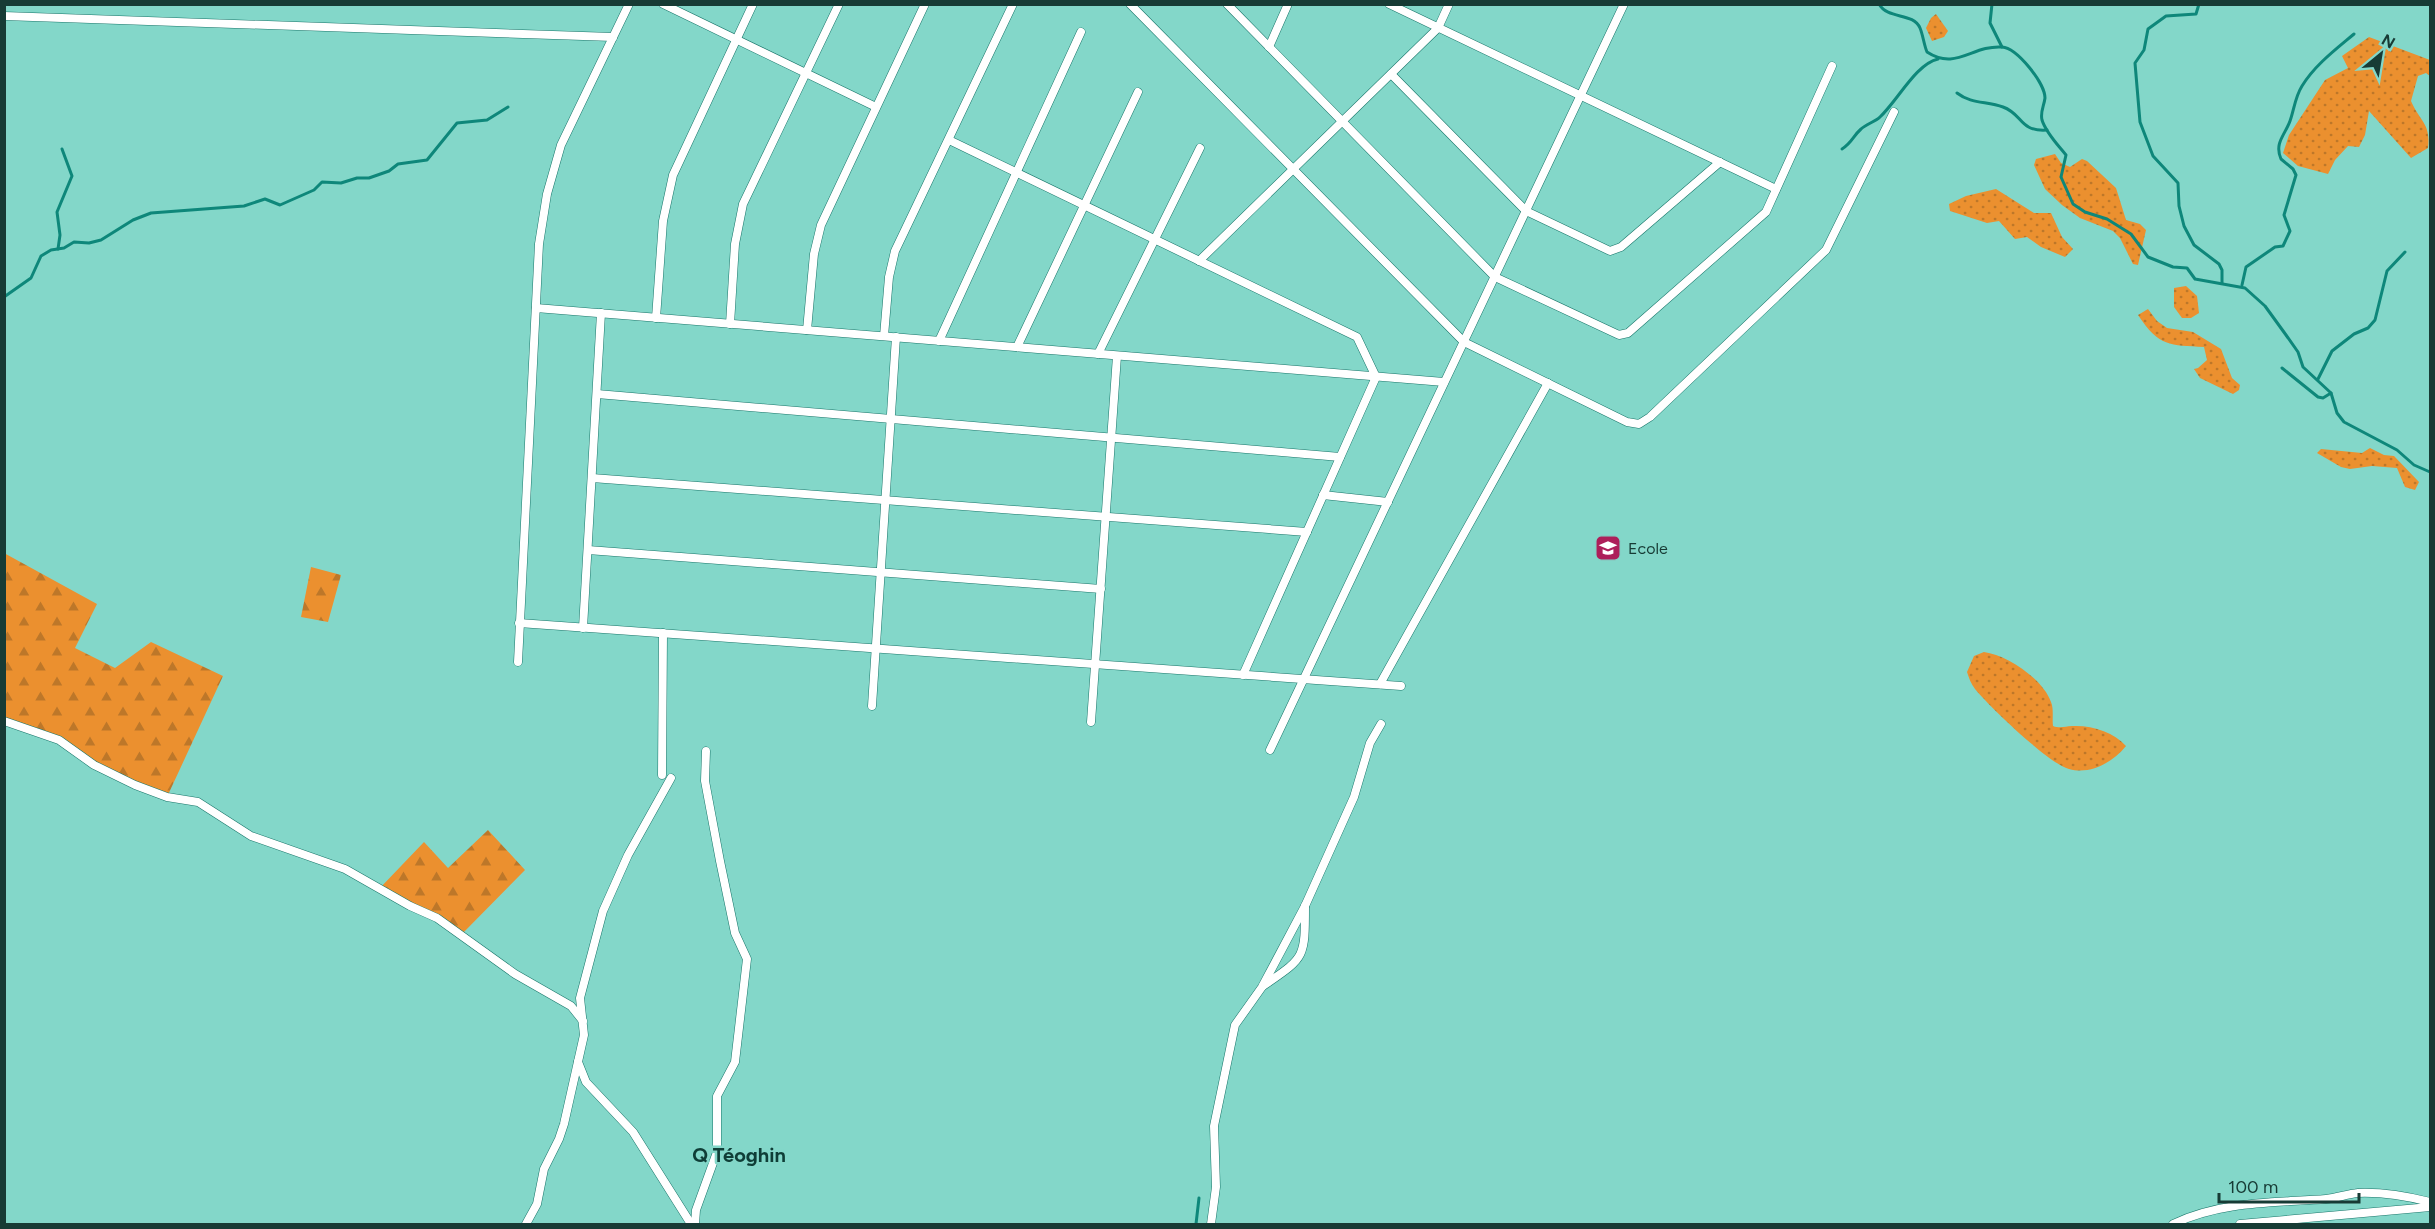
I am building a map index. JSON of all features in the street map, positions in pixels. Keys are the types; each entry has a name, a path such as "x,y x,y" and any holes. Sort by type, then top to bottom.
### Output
{"street":[{"path":"518,662 539,244 547,194 561,145 628,4"},
{"path":"663,4 876,107"},
{"path":"656,318 663,221 673,175 753,4"},
{"path":"730,324 735,244 742,204 839,4"},
{"path":"807,330 814,254 821,225 925,4"},
{"path":"884,336 889,277 895,251 1013,4"},
{"path":"1130,4 1464,342 1627,422 1639,424 1650,417 1826,250 1894,112"},
{"path":"1227,4 1494,277 1619,334 1628,333 1766,212 1832,66"},
{"path":"1269,47 1288,4"},
{"path":"1389,4 1776,189"},
{"path":"1199,261 1438,28 1449,4"},
{"path":"1270,750 1624,4"},
{"path":"4,16 613,37"},
{"path":"939,341 1081,32"},
{"path":"1391,74 1526,211 1610,251 1621,247 1720,162"},
{"path":"1017,347 1138,92"},
{"path":"949,140 1357,337 1376,377 1243,675"},
{"path":"1098,354 1200,148"},
{"path":"536,308 1444,382"},
{"path":"583,628 601,313"},
{"path":"872,706 896,337"},
{"path":"1091,722 1117,356"},
{"path":"1380,684 1548,383"},
{"path":"597,394 1340,457"},
{"path":"592,478 1307,532"},
{"path":"1323,495 1388,502"},
{"path":"588,550 1101,589"},
{"path":"519,623 1401,686"},
{"path":"526,1224 537,1204 547,1160 560,1139 584,1035 580,998 603,911 666,777 663,633"},
{"path":"4,721 59,740 93,765 135,785 166,796 198,802 251,836 345,869 410,906 437,918 515,974 572,1006 584,1021"},
{"path":"1211,1224 1216,1187 1214,1126 1235,1025 1262,987 1305,906 1354,797 1370,743 1381,724"},
{"path":"693,1224 717,1152 717,1096 735,1062 747,959 735,933 718,849 705,782 706,751"},
{"path":"1262,987 1297,962 1305,937 1305,906"},
{"path":"578,1060 586,1082 633,1132 693,1224"},
{"path":"2173,1224 2209,1209 2254,1202 2329,1199 2356,1193 2400,1194 2430,1202"},
{"path":"2240,1224 2430,1207"}],"green space":[{"path":"1936,14 1948,31 1944,37 1932,41 1926,28"},
{"path":"2369,37 2430,60 2430,76 2426,73 2418,76 2411,101 2428,133 2428,148 2411,158 2369,111 2365,135 2359,147 2348,146 2335,160 2328,174 2298,166 2283,153 2289,135 2325,80 2348,68 2342,56"},
{"path":"2055,154 2061,163 2070,167 2082,159 2087,161 2116,188 2126,220 2140,224 2146,230 2138,265 2133,264 2120,238 2113,231 2080,218 2045,189 2034,165 2036,159"},
{"path":"1996,189 2034,213 2051,213 2062,237 2073,249 2065,257 2041,247 2027,237 2015,239 1999,221 1987,223 1950,211 1949,204 1966,196"},
{"path":"2186,286 2197,296 2199,313 2191,318 2182,318 2174,307 2174,288"},
{"path":"2148,309 2157,321 2167,328 2193,332 2221,349 2232,378 2240,385 2239,390 2233,394 2200,378 2194,369 2207,360 2204,347 2182,346 2159,339 2138,315"},
{"path":"2370,448 2384,455 2394,456 2419,482 2415,490 2405,487 2397,468 2372,466 2350,469 2341,467 2317,453 2321,449 2362,453"},
{"path":"4,553 97,604 75,648 115,668 151,642 223,676 167,797 135,785 71,747 5,721"},
{"path":"311,567 341,575 328,622 301,617"},
{"path":"1984,652 2013,663 2040,685 2047,693 2052,705 2053,726 2095,728 2109,733 2126,746 2108,762 2093,769 2077,770 2060,765 2020,734 1974,687 1967,672 1974,656"},
{"path":"488,830 525,870 461,935 379,889 424,842 448,868"}],"waterway":[{"path":"1879,4 1888,12 1917,23 1927,52 1937,57 1956,58 1991,47 2002,47 2015,53 2029,67 2044,92 2042,120 2049,134 2066,155 2061,177 2073,204 2085,212 2107,219 2131,234 2148,257 2173,267 2187,268 2195,279 2245,288 2265,306 2298,352 2303,367 2331,393 2337,413 2344,422 2397,450 2414,465 2430,472"},
{"path":"1992,4 1990,23 2002,47"},
{"path":"2199,4 2196,14 2166,16 2148,29 2144,50 2135,63 2140,122 2153,156 2178,183 2179,206 2184,226 2194,245 2219,264 2222,270 2222,283"},
{"path":"2242,285 2246,267 2275,247 2283,246 2290,231 2284,215 2296,175 2293,169 2281,159 2279,148 2300,90 2319,65 2354,34"},
{"path":"1842,149 1863,127 1876,120 1887,110 1922,68 1938,59"},
{"path":"1957,93 1973,101 2003,107 2031,128 2047,130"},
{"path":"4,297 31,278 41,256 51,250 64,248 74,242 89,243 101,240 133,220 151,213 244,206 265,199 280,205 314,190 322,182 341,183 357,178 369,178 389,171 398,164 427,160 457,123 487,120 508,107"},
{"path":"58,249 60,235 57,212 72,176 62,149"},
{"path":"2318,379 2332,351 2354,334 2368,328 2375,320 2387,271 2405,252"},
{"path":"2282,368 2318,397 2323,398 2331,393"},
{"path":"1196,1224 1199,1198"}],"place":[{"name":"Ecole","path":"1608,548"}],"district":[{"name":"Q Téoghin","path":"739,1155"}]}
